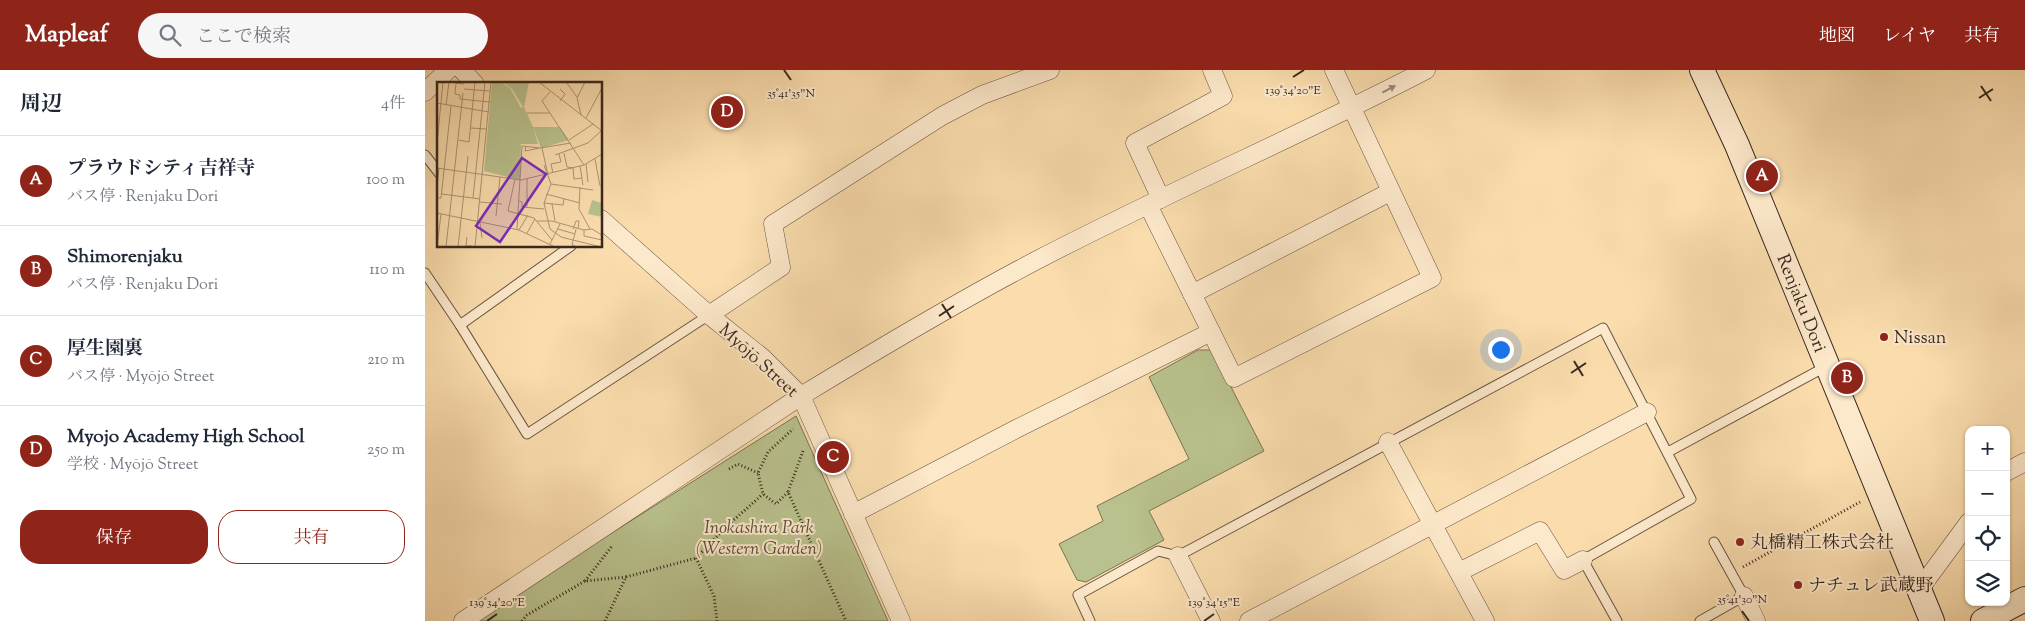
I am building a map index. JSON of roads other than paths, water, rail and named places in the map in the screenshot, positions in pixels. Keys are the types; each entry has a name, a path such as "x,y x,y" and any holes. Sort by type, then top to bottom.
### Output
{"main road":[{"name":"Renjaku Dori","path":"1702,70 1737,145 1932,621"},
{"path":"1983,621 2025,599"}],"street":[{"path":"425,92 448,70"},
{"path":"463,70 473,82"},
{"path":"709,315 781,267 773,224 943,116 983,95 1050,70"},
{"path":"1211,70 1223,96 1135,143 1155,202 1192,294 1234,378 1432,278 1351,109 1335,70"},
{"path":"463,621 801,396 1040,259 1351,109 1426,70"},
{"path":"1192,294 1390,192"},
{"name":"Myōjō Street","path":"603,223 709,315 763,358 801,396 901,621"},
{"path":"853,514 1018,428 1211,332"},
{"path":"1249,621 1647,412"},
{"path":"1389,442 1485,621"},
{"path":"2008,471 2025,462"},
{"path":"1919,590 1965,527"},
{"path":"1459,572 1540,531 1564,570 1583,560"},
{"path":"1178,556 1211,621"},
{"path":"1743,596 1757,621"}],"lane":[{"path":"425,155 437,171"},
{"path":"460,326 559,250"},
{"path":"425,273 527,434 709,315"},
{"path":"1090,621 1078,595 1158,551 1178,556 1603,328 1691,499 1583,560 1617,621"},
{"path":"1668,452 1827,366"},
{"path":"1700,621 1743,596 1714,542"}],"place":[{"name":"Myojo Academy High School","path":"727,112"},
{"name":"プラウドシティ吉祥寺","path":"1762,176"},
{"name":"Nissan","path":"1884,337"},
{"name":"Shimorenjaku","path":"1847,378"},
{"name":"厚生園裏","path":"833,457"},
{"name":"丸橋精工株式会社","path":"1740,542"},
{"name":"ナチュレ武蔵野","path":"1798,585"}],"park label":[{"name":"Inokashira Park (Western Garden)","path":"759,537"}]}
